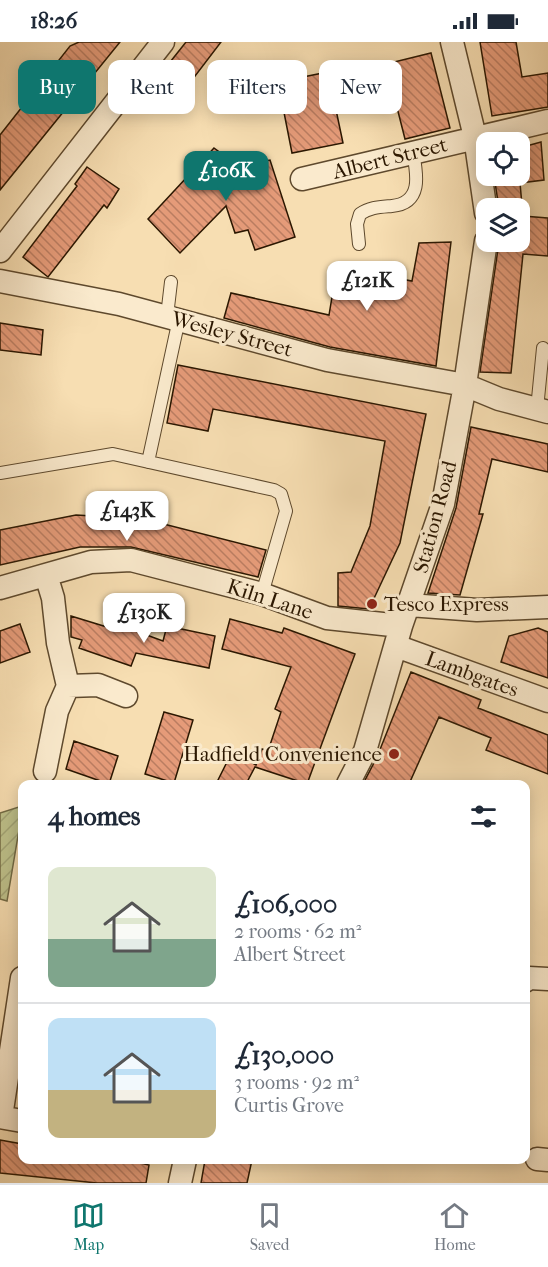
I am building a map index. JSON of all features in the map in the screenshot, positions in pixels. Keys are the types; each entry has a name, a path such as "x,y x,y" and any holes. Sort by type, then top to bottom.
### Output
{"street":[{"path":"0,251 164,42"},
{"path":"452,42 475,137 484,198"},
{"name":"Albert Street","path":"302,179 548,121"},
{"name":"Station Road","path":"350,780 365,751 409,604 443,504 465,385 484,252"},
{"name":"Wesley Street","path":"0,281 173,318 223,334 327,360 465,385 499,399 542,410"},
{"name":"Kiln Lane","path":"0,588 91,562 131,560 262,594 327,618 399,636"},
{"path":"45,778 57,711 68,686 58,643 53,598 46,575"},
{"path":"409,604 477,610 548,607"},
{"name":"Lambgates","path":"399,636 548,701"},
{"path":"68,686 98,685 126,696"},
{"path":"530,978 548,979"},
{"path":"18,1003 0,1117 18,1120"},
{"path":"180,1183 184,1164"}],"lane":[{"path":"360,244 357,224 360,214 377,207 397,206 417,189 418,179 413,152"},
{"path":"147,462 173,318 171,282"},
{"path":"542,410 543,348"},
{"path":"0,473 113,454 274,490 281,494 286,511 262,594"}],"green space":[{"path":"18,807 18,836 7,901 0,899 0,813"}],"building":[{"path":"79,42 120,42 96,72 96,60 59,60 70,46"},
{"path":"186,42 221,42 195,76 195,60 172,60"},
{"path":"480,42 516,42 522,77 548,73 548,107 492,116"},
{"path":"431,53 450,128 405,139 399,114 402,114 402,60"},
{"path":"319,74 319,114 337,114 343,143 292,153 284,114 307,114 307,76"},
{"path":"18,112 18,114 62,114 0,190 0,135"},
{"path":"541,142 544,180 530,182 530,145"},
{"path":"214,148 225,156 254,163 270,160 295,237 255,250 248,230 235,233 226,206 180,253 148,219"},
{"path":"87,167 119,189 107,208 104,205 48,277 23,257 77,186 75,184"},
{"path":"496,186 520,186 521,198 497,198"},
{"path":"530,217 548,218 548,256 523,254 511,373 480,372 498,252 530,252"},
{"path":"451,242 436,366 330,347 224,318 231,293 329,315 337,267 412,281 419,243"},
{"path":"0,323 43,330 41,355 0,350"},
{"path":"178,365 426,414 400,543 369,609 338,606 338,573 351,572 370,526 385,441 213,409 208,431 167,423"},
{"path":"471,427 548,444 548,472 492,459 479,514 483,514 460,595 428,593 456,508"},
{"path":"76,515 144,519 266,550 258,577 131,547 80,547 0,565 0,530"},
{"path":"71,616 120,631 122,626 163,641 167,626 215,636 209,668 136,653 131,666 79,648 82,640 71,637"},
{"path":"230,619 282,633 284,628 355,654 308,780 295,780 255,767 248,780 218,780 232,752 256,765 262,749 268,751 281,712 275,709 291,667 222,649"},
{"path":"20,624 30,652 0,663 0,631"},
{"path":"538,628 548,632 548,678 501,662 509,636"},
{"path":"411,672 481,700 478,708 548,735 548,774 486,750 491,738 439,717 411,780 365,780 377,757"},
{"path":"164,712 193,720 175,780 164,780 145,774"},
{"path":"74,741 118,756 110,780 98,780 66,769"},
{"path":"0,1140 18,1143 18,1164 149,1165 146,1183 97,1183 0,1173"},
{"path":"204,1164 251,1164 247,1183 201,1183"}],"place":[{"name":"Tesco Express","path":"372,604"},
{"name":"Hadfield Convenience","path":"394,754"}]}
